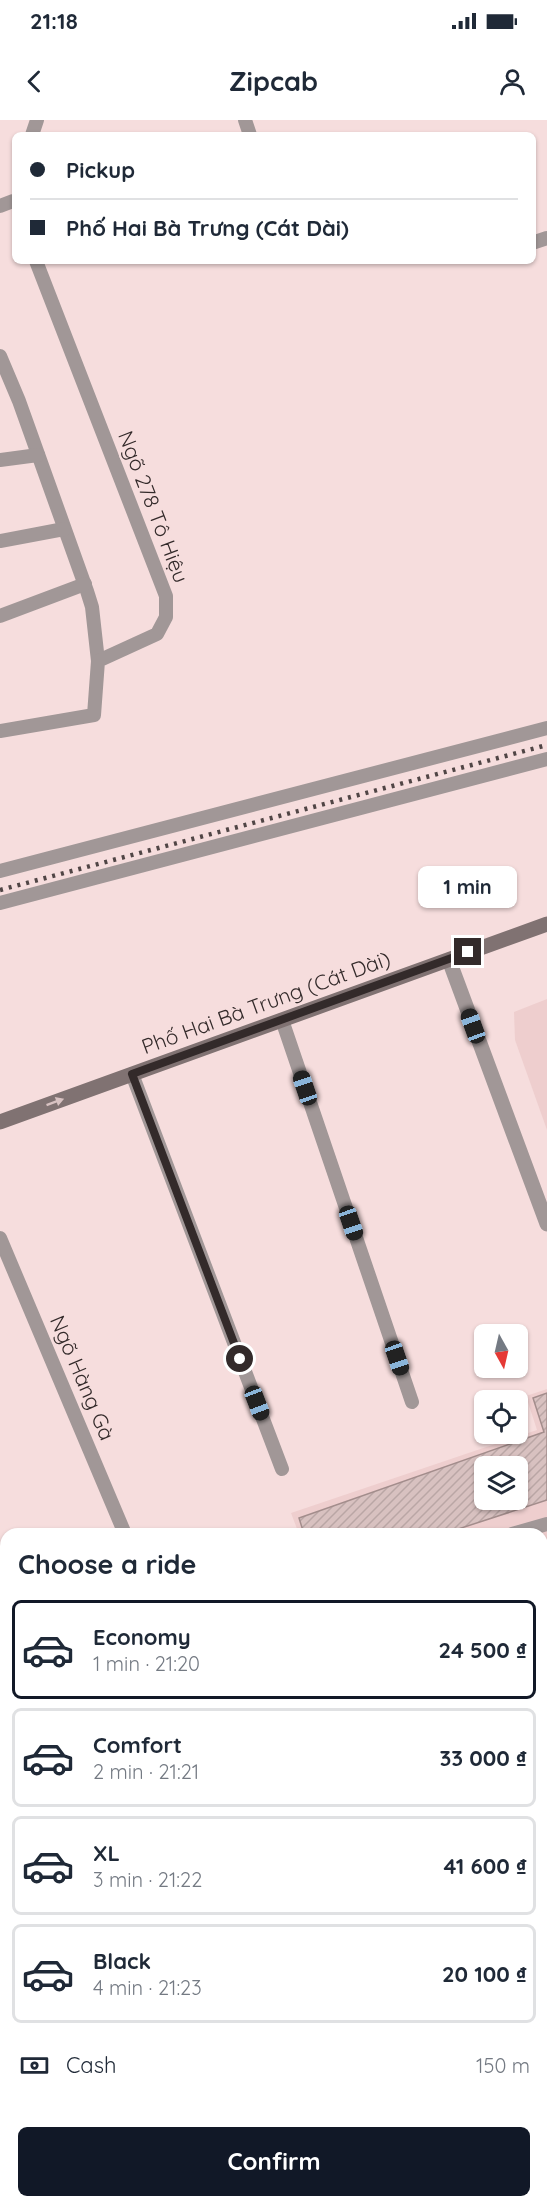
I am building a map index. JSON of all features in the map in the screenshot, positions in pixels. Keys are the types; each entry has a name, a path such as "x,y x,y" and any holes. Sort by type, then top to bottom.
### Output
{"main road":[{"name":"Phố Hai Bà Trưng (Cát Dài)","path":"0,1122 547,924"}],"street":[{"path":"448,960 547,1224"}],"lane":[{"name":"Ngõ 278 Tô Hiệu","path":"37,264 166,596 166,617 157,634 98,662"},
{"path":"0,357 56,501 85,584 92,607 98,662 94,715 0,731"},
{"path":"0,460 38,455"},
{"path":"0,541 64,529"},
{"path":"0,616 85,584"},
{"path":"0,871 547,728"},
{"path":"0,903 547,759"},
{"path":"282,1020 412,1402"},
{"path":"132,1074 282,1469"},
{"name":"Ngõ Hàng Gà","path":"0,1238 122,1528"}],"shaded area":[{"path":"547,999 547,1130 515,1040 514,1012"},
{"path":"547,1389 547,1528 297,1528 291,1513 496,1444 528,1444 528,1433 537,1430 528,1395"}],"building":[{"path":"547,1393 547,1500 528,1506 528,1456 476,1456 510,1444 528,1444 528,1438 544,1432 533,1398"},
{"path":"474,1457 474,1510 516,1510 461,1528 302,1528 299,1518"}],"railway":[{"path":"0,890 547,745"}],"route":[{"path":"240,1359 132,1074 468,952"}]}
